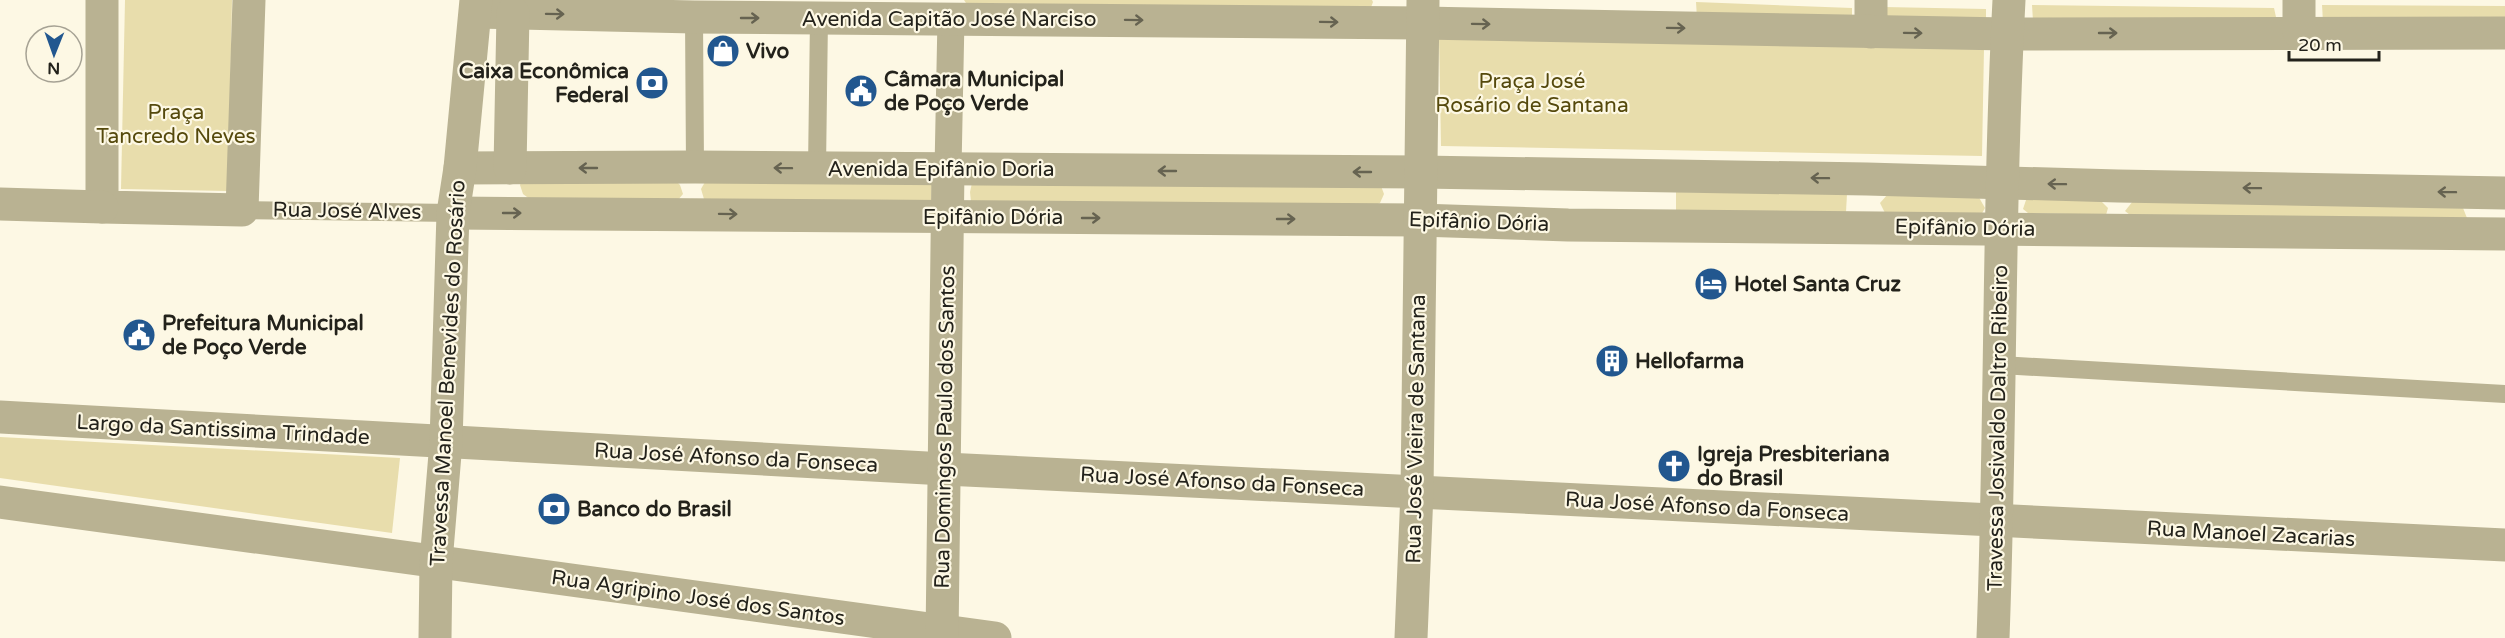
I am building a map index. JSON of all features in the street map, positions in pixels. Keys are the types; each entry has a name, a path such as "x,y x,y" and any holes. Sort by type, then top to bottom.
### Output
{"street":[{"path":"102,0 102,207"},
{"path":"0,204 242,210 249,0"},
{"path":"1870,0 1871,32"},
{"name":"Travessa Josivaldo Daltro Ribeiro","path":"1993,638 2009,0"},
{"path":"2299,0 2299,32"},
{"name":"Avenida Capitão José Narciso","path":"476,6 513,13 694,9 819,18 952,9 1423,12 1871,32 2007,34 2505,33"},
{"name":"Travessa Manoel Benevides do Rosário","path":"435,638 436,562 446,442 453,213 460,168 476,6"},
{"path":"948,169 952,9"},
{"path":"1419,220 1423,12"},
{"path":"510,168 513,13"},
{"path":"695,167 695,214"},
{"name":"Avenida Epifânio Doria","path":"460,168 695,167 1421,172"},
{"name":"Rua Domingos Paulo dos Santos","path":"942,634 948,169"},
{"path":"1421,172 1867,178 2118,186 2496,192 2494,234"},
{"path":"1865,227 1867,178"},
{"path":"2117,230 2118,186"},
{"name":"Epifânio Dória","path":"453,213 1419,220 1568,225 2494,234"},
{"name":"Rua José Vieira de Santana","path":"1411,638 1417,492 1419,220"},
{"name":"Largo da Santissima Trindade","path":"0,417 446,442"},
{"name":"Rua José Afonso da Fonseca","path":"446,442 1997,522"},
{"path":"0,502 436,562"},
{"name":"Rua Manoel Zacarias","path":"1997,522 2505,545"},
{"name":"Rua Agripino José dos Santos","path":"436,562 942,634 995,638"}],"lane":[{"path":"694,9 695,167"},
{"path":"817,168 819,18"},
{"name":"Rua José Alves","path":"242,210 453,213"},
{"path":"2001,364 2505,394"}],"green space":[{"name":"Praça Tancredo Neves","path":"125,0 232,0 228,191 121,189"},
{"path":"964,0 1372,0 1373,2 1370,10 966,3"},
{"path":"1696,2 1852,8 1852,22 1697,19"},
{"path":"2032,5 2274,8 2278,26 2033,21"},
{"path":"2322,5 2505,6 2505,22 2323,22"},
{"path":"1884,7 1986,9 1986,23 1884,19"},
{"name":"Praça José Rosário de Santana","path":"1439,37 1984,48 1982,156 1441,146"},
{"path":"524,176 673,178 680,185 683,194 677,201 531,200 523,194 520,185"},
{"path":"932,181 931,207 704,199 701,189 705,182"},
{"path":"972,183 1381,186 1384,194 1380,203 1373,206 971,202"},
{"path":"1676,192 1847,194 1846,212 1676,211"},
{"path":"1888,194 1977,194 1985,208 1980,217 1885,213 1880,203"},
{"path":"2026,200 2100,200 2108,208 2106,215 2028,213 2023,209"},
{"path":"2133,201 2463,208 2467,218 2130,215 2125,211"},
{"path":"0,437 400,458 392,533 0,478"}],"place":[{"name":"Vivo","path":"723,51"},
{"name":"Caixa Econômica Federal","path":"652,83"},
{"name":"Câmara Municipal de Poço Verde","path":"861,91"},
{"name":"Hotel Santa Cruz","path":"1711,284"},
{"name":"Prefeitura Municipal de Poço Verde","path":"139,335"},
{"name":"Hellofarma","path":"1612,361"},
{"name":"Igreja Presbiteriana do Brasil","path":"1674,466"},
{"name":"Banco do Brasil","path":"554,509"}]}
